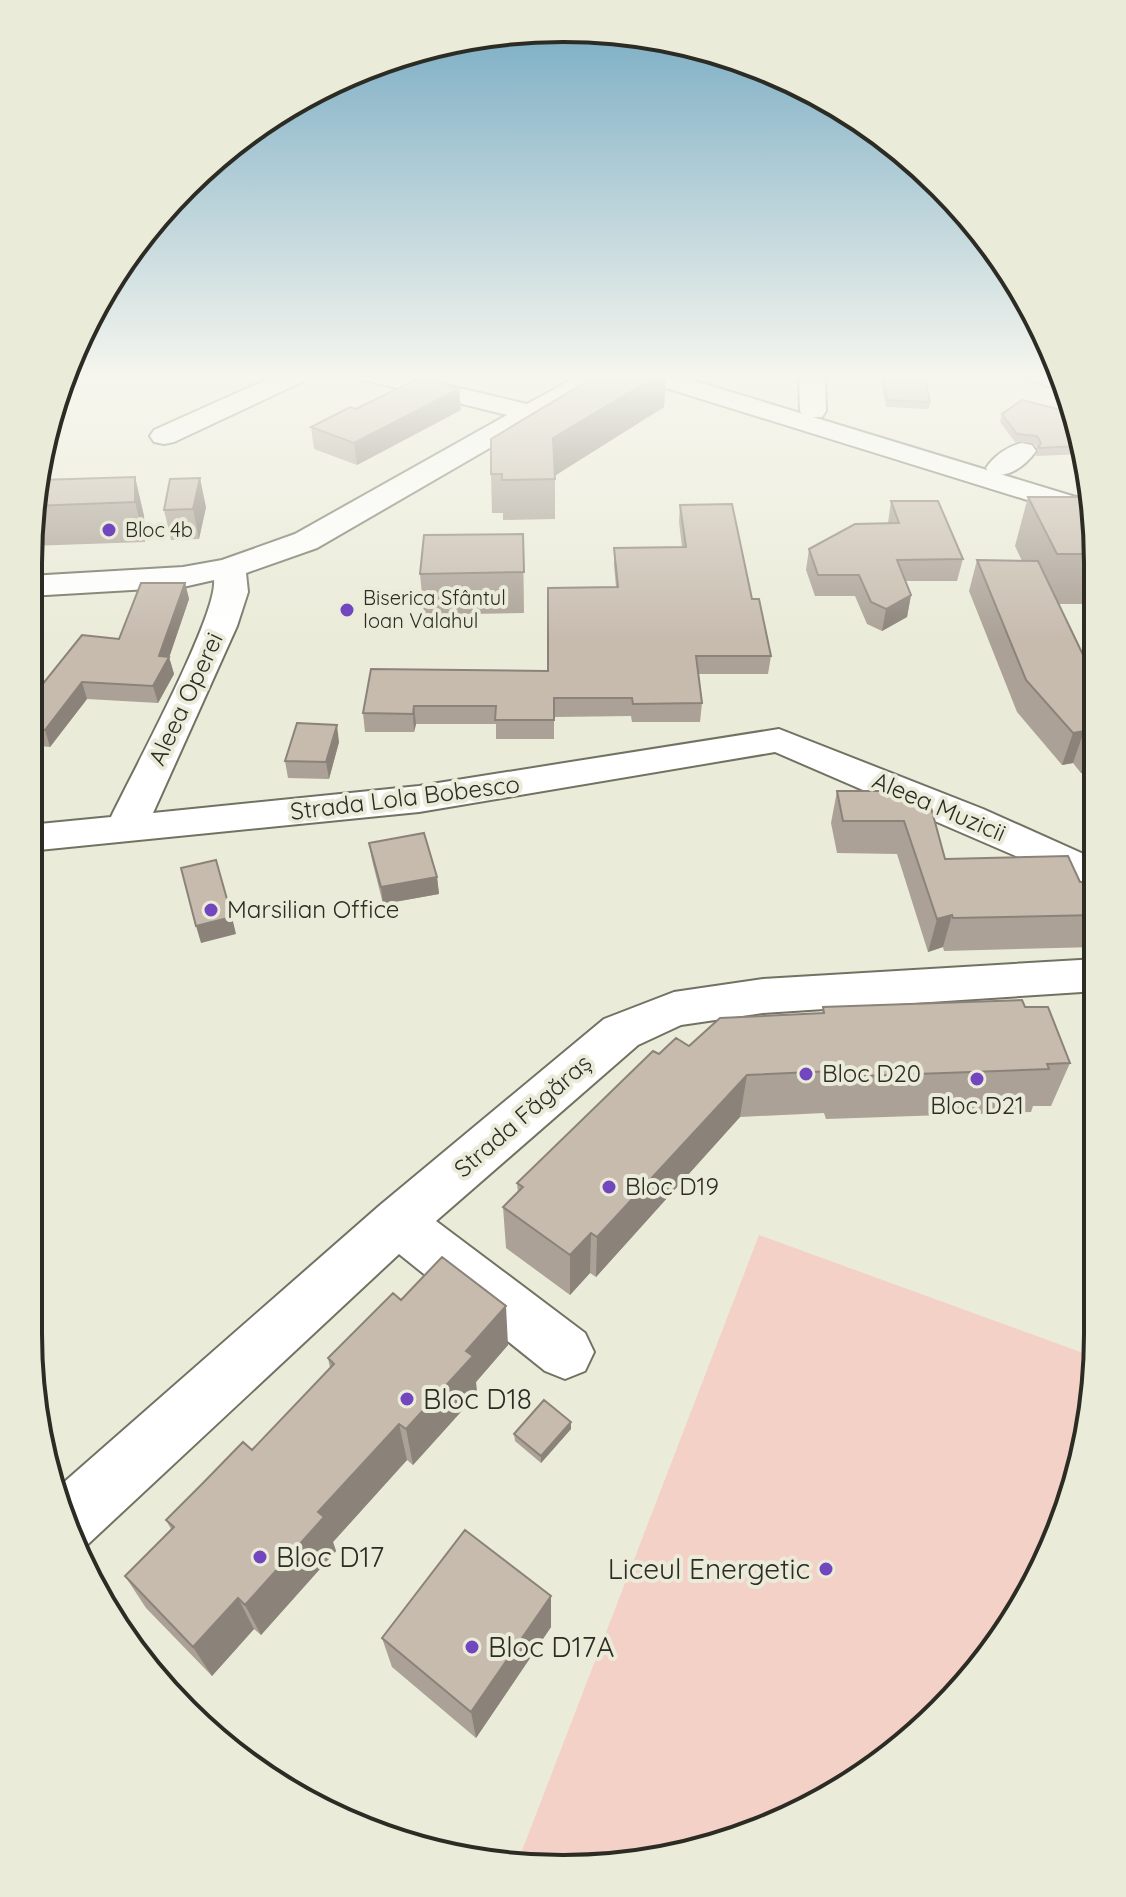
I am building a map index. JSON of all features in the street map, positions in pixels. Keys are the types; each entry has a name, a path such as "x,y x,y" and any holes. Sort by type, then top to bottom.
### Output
{"street":[{"path":"42,585 183,577 229,568 306,541 443,463"},
{"path":"933,463 1081,508"},
{"path":"1017,463 1079,488"},
{"name":"Aleea Operei","path":"126,827 220,626 232,592 229,568"},
{"name":"Strada Lola Bobesco","path":"42,837 419,799 779,740"},
{"name":"Aleea Muzicii","path":"779,740 969,818 1084,871"},
{"name":"Strada Făgăraș","path":"75,1514 398,1222 621,1032 674,1009 763,996 1084,976"},
{"path":"398,1222 565,1352"}],"shaded area":[{"name":"Liceul Energetic","path":"759,1235 1083,1353 1080,1402 1066,1469 1030,1564 976,1651 955,1678 907,1726 824,1785 730,1827 631,1851 563,1855 521,1853"}],"building":[{"path":"491,463 554,463 555,479 502,480 502,474 491,474"},
{"path":"135,477 135,502 45,506 49,480"},
{"path":"200,478 193,509 164,510 170,479"},
{"path":"1028,497 1080,497 1084,554 1057,554"},
{"path":"891,501 938,501 963,559 897,560 911,595 886,609 871,602 859,575 818,575 809,549 855,524 899,523"},
{"path":"732,504 752,599 759,599 771,656 696,656 702,703 633,704 632,698 554,698 554,720 495,720 496,706 414,706 413,714 363,713 371,669 548,671 548,588 618,587 614,548 686,547 680,505"},
{"path":"523,534 524,572 420,574 424,535"},
{"path":"977,560 1038,561 1084,657 1084,731 1073,733 1026,680"},
{"path":"141,583 185,583 159,656 169,657 153,686 82,682 45,730 42,730 42,685 82,635 119,639"},
{"path":"297,723 337,725 326,762 285,761"},
{"path":"837,791 908,791 910,800 929,800 945,859 1068,856 1080,882 1084,882 1084,915 953,918 952,915 937,919 904,821 843,821"},
{"path":"424,833 437,877 381,887 369,843"},
{"name":"Marsilian Office","path":"216,860 232,917 196,926 181,868"},
{"path":"1022,1000 1025,1007 1048,1007 1070,1063 1047,1064 1049,1069 836,1077 834,1071 747,1075 597,1237 591,1233 570,1255 503,1207 523,1187 517,1183 653,1051 659,1054 676,1038 689,1046 720,1018 824,1013 823,1007"},
{"path":"442,1257 506,1306 466,1351 473,1356 406,1429 399,1424 318,1512 324,1517 245,1605 238,1598 193,1647 125,1576 174,1527 166,1520 243,1442 252,1450 334,1364 328,1358 393,1293 401,1300"},
{"path":"544,1400 571,1422 541,1456 514,1434"},
{"name":"Bloc D17A","path":"465,1530 551,1596 471,1712 382,1638"}],"place":[{"name":"Bloc 4b","path":"109,530"},
{"name":"Biserica Sfântul Ioan Valahul","path":"347,610"},
{"name":"Marsilian Office","path":"211,910"},
{"name":"Bloc D20","path":"806,1074"},
{"name":"Bloc D21","path":"977,1079"},
{"name":"Bloc D19","path":"609,1187"},
{"name":"Bloc D18","path":"407,1399"},
{"name":"Bloc D17","path":"260,1557"},
{"name":"Liceul Energetic","path":"826,1569"},
{"name":"Bloc D17A","path":"472,1647"}]}
